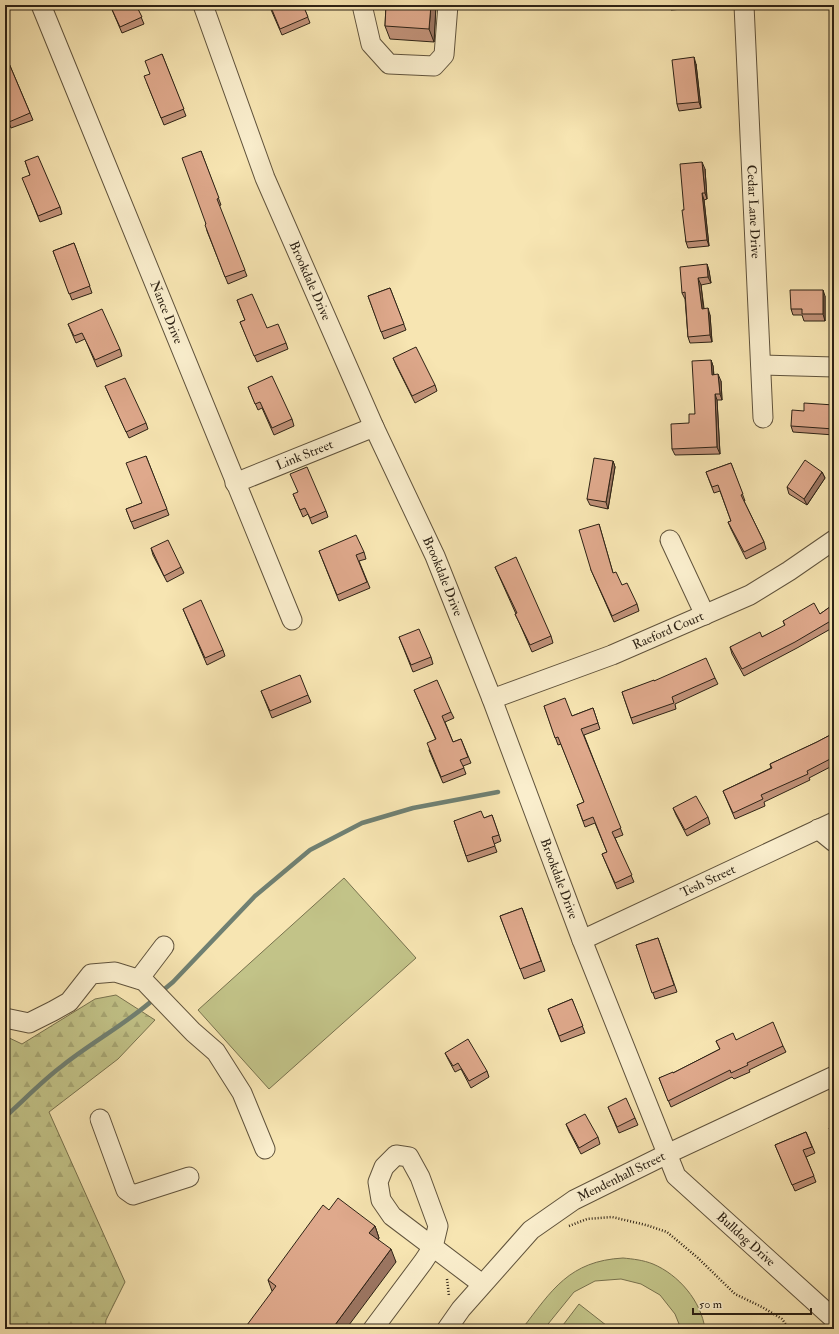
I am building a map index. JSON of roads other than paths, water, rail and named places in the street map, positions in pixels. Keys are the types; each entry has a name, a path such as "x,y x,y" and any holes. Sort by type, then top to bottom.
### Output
{"street":[{"name":"Nance Drive","path":"40,5 292,620"},
{"name":"Brookdale Drive","path":"203,5 265,178 374,427 435,556 492,699 582,940 667,1154"},
{"path":"362,5 371,44 389,64 434,66 444,54 448,5"},
{"name":"Cedar Lane Drive","path":"744,5 763,418"},
{"path":"761,364 834,367"},
{"name":"Link Street","path":"235,483 374,427"},
{"path":"670,540 705,615"},
{"name":"Raeford Court","path":"492,699 612,655 750,595 789,571 834,540"},
{"path":"826,825 834,842"},
{"name":"Tesh Street","path":"582,940 826,825"},
{"path":"144,982 164,946"},
{"path":"5,1018 29,1022 53,1011 69,1002 91,974 115,972 144,982 216,1052 242,1093 265,1149"},
{"name":"Mendenhall Street","path":"446,1329 482,1284 530,1230 574,1200 667,1154 834,1076"},
{"path":"100,1119 126,1190 133,1195 189,1177"},
{"name":"Bulldog Drive","path":"667,1154 676,1176 834,1319"},
{"path":"373,1329 424,1262 433,1247 482,1284"}],"waterway":[{"path":"161,992 173,982 255,896 310,850 362,823 413,808 498,792"},
{"path":"5,1117 40,1084 73,1057 132,1017 154,999"}]}
